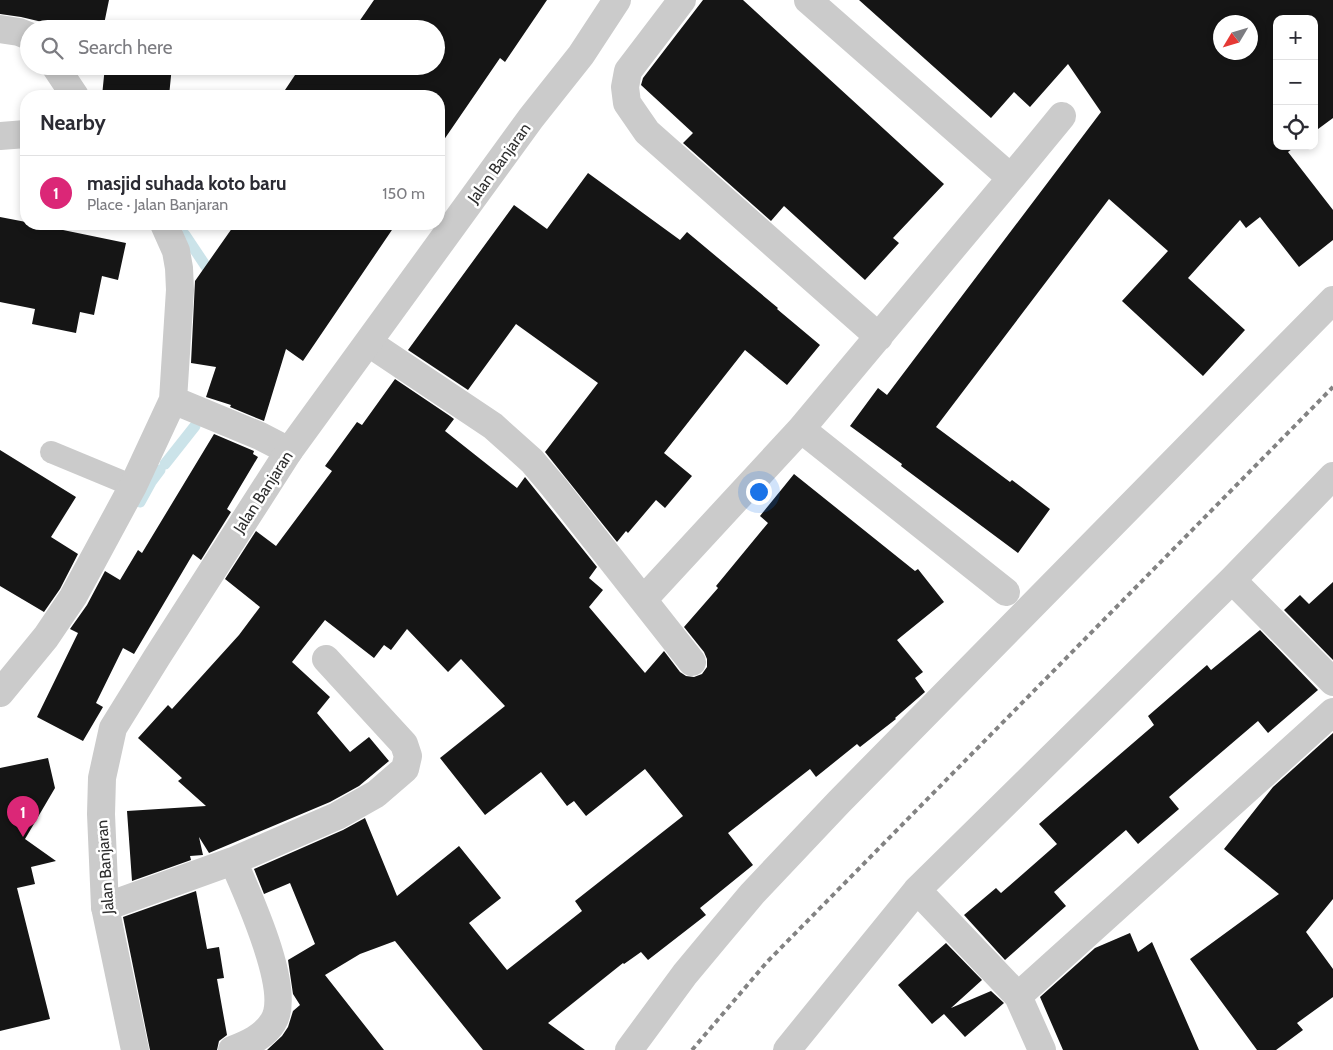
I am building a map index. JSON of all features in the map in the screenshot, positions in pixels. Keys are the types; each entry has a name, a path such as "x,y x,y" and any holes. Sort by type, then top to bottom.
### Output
{"street":[{"name":"Jalan Banjaran","path":"136,1050 106,907 100,814 102,778 113,728 289,451 369,344 531,118 581,55 617,0"},
{"path":"682,0 628,70 627,103 647,132 879,337"},
{"path":"808,0 1011,178"},
{"path":"0,29 20,32"},
{"path":"61,75 71,90"},
{"path":"643,600 802,429 1062,116"},
{"path":"0,136 20,134"},
{"path":"0,693 60,617 133,486 185,405 180,276 176,252 167,230"},
{"path":"629,1050 714,938 752,894 838,802 1333,300"},
{"path":"369,344 493,426 514,443 554,486 692,662"},
{"path":"185,405 260,436 289,451"},
{"path":"802,429 1006,592"},
{"path":"787,1050 917,890 1232,580 1333,476"},
{"path":"1232,580 1333,682"},
{"path":"106,907 233,861 337,816 376,794 405,769 408,756 404,744 326,660"},
{"path":"1018,996 1333,712"},
{"path":"232,1050 253,1041 268,1030 276,1016 279,1000 273,966 250,901 233,861"},
{"path":"917,890 1018,996 1042,1050"}],"lane":[{"path":"51,452 133,486"}],"building":[{"path":"0,0 109,0 105,20 34,20 0,14"},
{"path":"374,0 547,0 505,62 500,58 445,138 445,90 285,90 295,75 445,75 445,20 360,20"},
{"path":"703,0 743,0 944,184 893,238 899,243 865,280 784,206 771,221 683,143 693,133 641,85 643,78"},
{"path":"859,0 1333,0 1333,118 1318,129 1318,15 1273,15 1273,150 1291,150 1288,152 1333,210 1333,240 1299,267 1260,217 1246,228 1240,220 1188,278 1245,330 1203,376 1122,301 1168,251 1109,199 936,427 1050,509 1018,553 850,426 878,388 887,395 1101,112 1068,64 1030,107 1014,92 991,118"},
{"path":"104,75 171,75 170,90 103,90"},
{"path":"588,173 680,240 687,232 820,345 787,385 745,350 664,453 692,476 665,508 656,500 628,533 626,531 617,542 545,452 598,383 516,324 468,390 408,350 514,205 547,229"},
{"path":"0,217 20,221 20,230 63,230 126,243 118,280 102,276 94,315 80,312 76,333 32,324 35,309 0,302"},
{"path":"231,230 392,230 303,361 286,349 264,421 230,407 231,405 206,397 216,367 191,363 195,281"},
{"path":"395,379 454,419 445,431 517,488 525,477 597,567 589,578 603,590 589,607 645,673 664,651 680,672 686,676 694,677 702,674 707,667 707,659 704,652 684,627 718,588 716,586 768,523 760,516 794,474 915,571 918,569 944,602 897,640 923,672 915,678 925,692 896,719 860,747 857,744 816,777 810,769 728,833 753,865 700,908 706,915 648,960 641,952 623,963 548,1023 585,1050 483,1050 395,941 360,954 325,975 384,1050 267,1050 282,1036 288,1027 293,1011 300,1005 293,994 288,960 315,944 290,883 264,894 254,869 343,830 365,818 397,896 459,846 501,898 469,923 507,970 582,911 575,901 683,816 645,769 586,816 574,801 567,806 541,772 485,815 440,758 505,706 461,659 448,672 407,629 391,650 384,645 374,658 325,620 292,662 330,697 317,713 350,752 369,737 389,761 359,786 330,802 209,853 199,837 203,855 190,856 191,860 132,881 127,811 206,806 178,781 182,778 138,738 168,705 172,709 239,635 260,607 225,579 256,531 276,546 332,471 325,466 357,422 362,425"},
{"path":"214,434 254,451 253,454 258,457 227,509 231,512 201,560 193,554 134,654 123,648 96,703 103,707 83,741 37,717 78,633 70,629 87,605 105,571 120,580 138,550 142,553"},
{"path":"0,450 76,497 51,537 78,554 60,589 44,612 0,586"},
{"path":"1333,582 1333,660 1284,610 1300,595 1309,604"},
{"path":"1260,630 1318,690 1268,733 1258,721 1169,797 1179,809 1138,844 1126,830 1054,892 1066,906 1005,960 964,915 996,888 1001,893 1057,844 1039,824 1154,725 1148,716 1207,665 1211,670"},
{"path":"1333,733 1333,899 1306,932 1333,969 1333,997 1297,1023 1303,1030 1276,1050 1257,1050 1190,959 1279,894 1224,849 1273,787"},
{"path":"48,758 55,788 25,839 56,861 31,867 35,884 17,888 50,1019 0,1031 0,768"},
{"path":"196,891 207,949 219,947 224,978 217,979 227,1035 219,1041 217,1050 150,1050 123,917"},
{"path":"1130,933 1138,952 1152,942 1199,1050 1063,1050 1040,997 1095,948"},
{"path":"946,943 982,980 951,1008 991,991 1004,1003 965,1037 944,1014 932,1024 898,985"}],"waterway":[{"path":"185,235 213,277"},
{"path":"165,464 195,426"},
{"path":"140,502 160,470"}],"railway":[{"path":"692,1050 767,962 1333,387"}],"place":[{"name":"masjid suhada koto baru","path":"23,837"}]}
